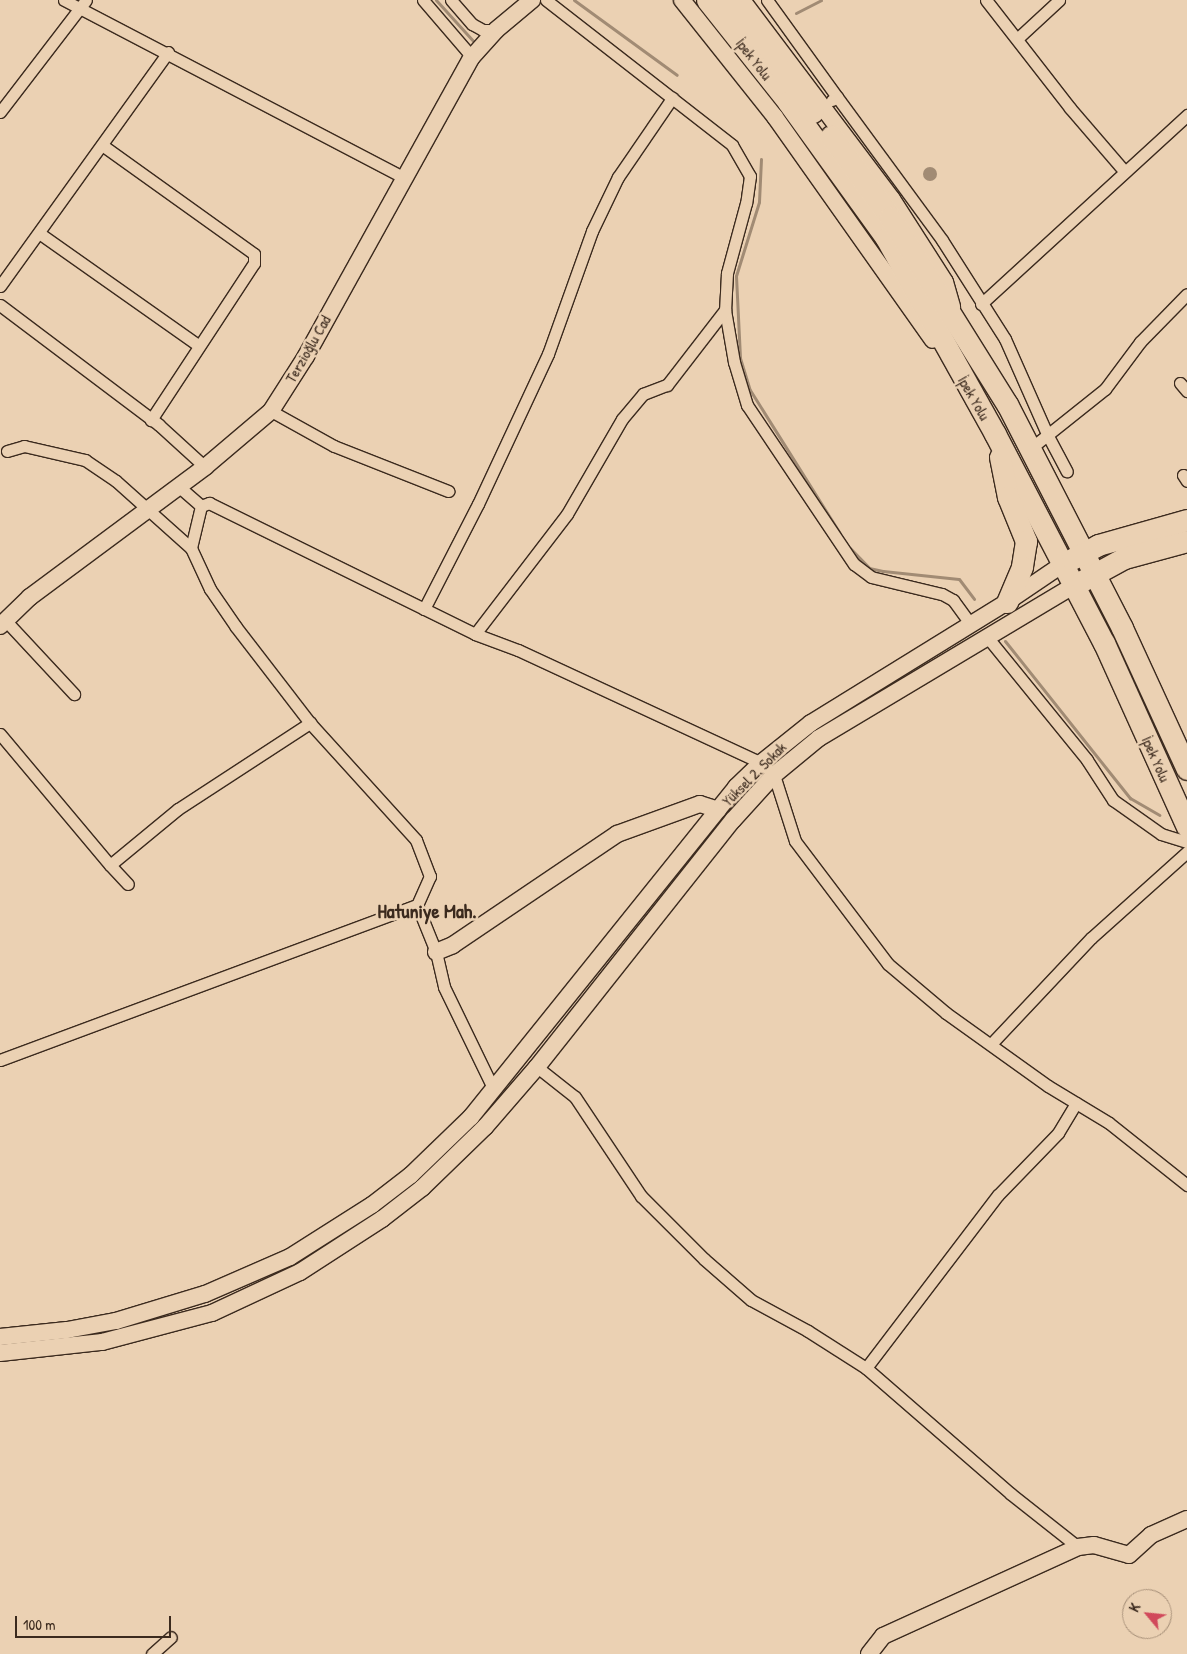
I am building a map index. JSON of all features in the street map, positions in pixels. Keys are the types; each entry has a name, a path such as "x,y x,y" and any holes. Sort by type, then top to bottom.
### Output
{"highway":[{"name":"İpek Yolu","path":"708,0 788,102 886,238 995,434 1075,585 1104,643 1187,828"},
{"name":"İpek Yolu","path":"727,0 792,82 890,217 958,326 1031,448 1094,573 1187,768"},
{"path":"995,434 1008,497 1026,541 1022,567 1008,602"},
{"path":"1063,564 1083,552 1187,520"},
{"path":"1075,585 1124,558 1187,540"}],"street":[{"path":"64,0 82,4 402,177"},
{"path":"423,0 472,57"},
{"path":"451,0 472,24 483,30 496,30"},
{"name":"Terzioğlu Cad","path":"3,623 30,597 177,485 205,467 271,411 306,356 402,177 472,57 496,30 532,0"},
{"path":"546,0 732,145 750,176 746,203 727,273 725,310 734,362 748,405 854,564 871,577 942,594 952,600 971,625"},
{"path":"682,0 776,117 967,385"},
{"path":"742,0 831,101 942,240 1005,339 1048,436 1068,471"},
{"path":"767,0 945,282 958,326"},
{"path":"986,0 1018,38 1070,108 1125,172"},
{"path":"1018,38 1058,0"},
{"path":"0,112 82,4"},
{"path":"0,286 168,52"},
{"path":"424,609 478,504 548,354 592,231 618,177 672,98"},
{"path":"981,304 1187,115"},
{"path":"102,145 254,254 254,263 198,345 152,420"},
{"path":"38,234 198,345"},
{"path":"1031,448 1104,389 1140,342 1187,294"},
{"path":"0,305 152,420 205,467"},
{"path":"475,634 567,514 622,419 643,394 667,385 725,310"},
{"path":"271,411 334,446 448,491"},
{"path":"0,1060 417,905 430,876 416,840 310,723 220,604 191,548 147,508 85,460 24,446 7,451"},
{"path":"177,485 201,506"},
{"path":"201,506 209,503 475,634 518,650 760,763 774,775 794,842 888,964 946,1013 1076,1104 1108,1123 1187,1184"},
{"path":"191,548 201,506"},
{"name":"Yüksel 2. Sokak","path":"436,952 453,945 617,834 700,804 718,810 760,763 811,723 1008,602 1063,564"},
{"name":"Yüksel 2. Sokak","path":"0,1353 70,1347 164,1328 212,1313 300,1272 382,1219 422,1188 485,1127 537,1067 733,820 774,775 819,738 1075,585"},
{"path":"3,623 74,694"},
{"path":"988,638 1086,760 1113,800 1161,834 1187,842"},
{"path":"110,865 178,809 310,723"},
{"path":"0,734 128,884"},
{"path":"0,1336 67,1330 116,1321 205,1294 256,1274 334,1232 396,1187 447,1143 494,1090 718,810"},
{"path":"991,1044 1091,938 1187,852"},
{"path":"417,905 436,952 444,987 494,1090"},
{"path":"537,1067 576,1097 641,1196 704,1259 751,1300 808,1331 866,1368 1011,1494 1078,1547"},
{"path":"866,1368 998,1196 1058,1133 1076,1104"},
{"path":"869,1654 883,1636 1078,1547 1094,1545 1128,1555 1151,1535 1187,1519"},
{"path":"152,1654 171,1637"}],"shaded area":[{"path":"927,167 933,167 937,174 933,181 927,181 923,177 923,171"}],"waterway":[{"path":"436,0 476,44"},
{"path":"574,0 677,75"},
{"path":"796,13 821,0"},
{"path":"761,159 759,202 736,276 740,358 750,390 839,532"},
{"path":"850,548 869,568 959,579 974,599"},
{"path":"1005,641 1130,798 1159,815"}],"district":[{"name":"Hatuniye Mah.","path":"427,910"}]}
